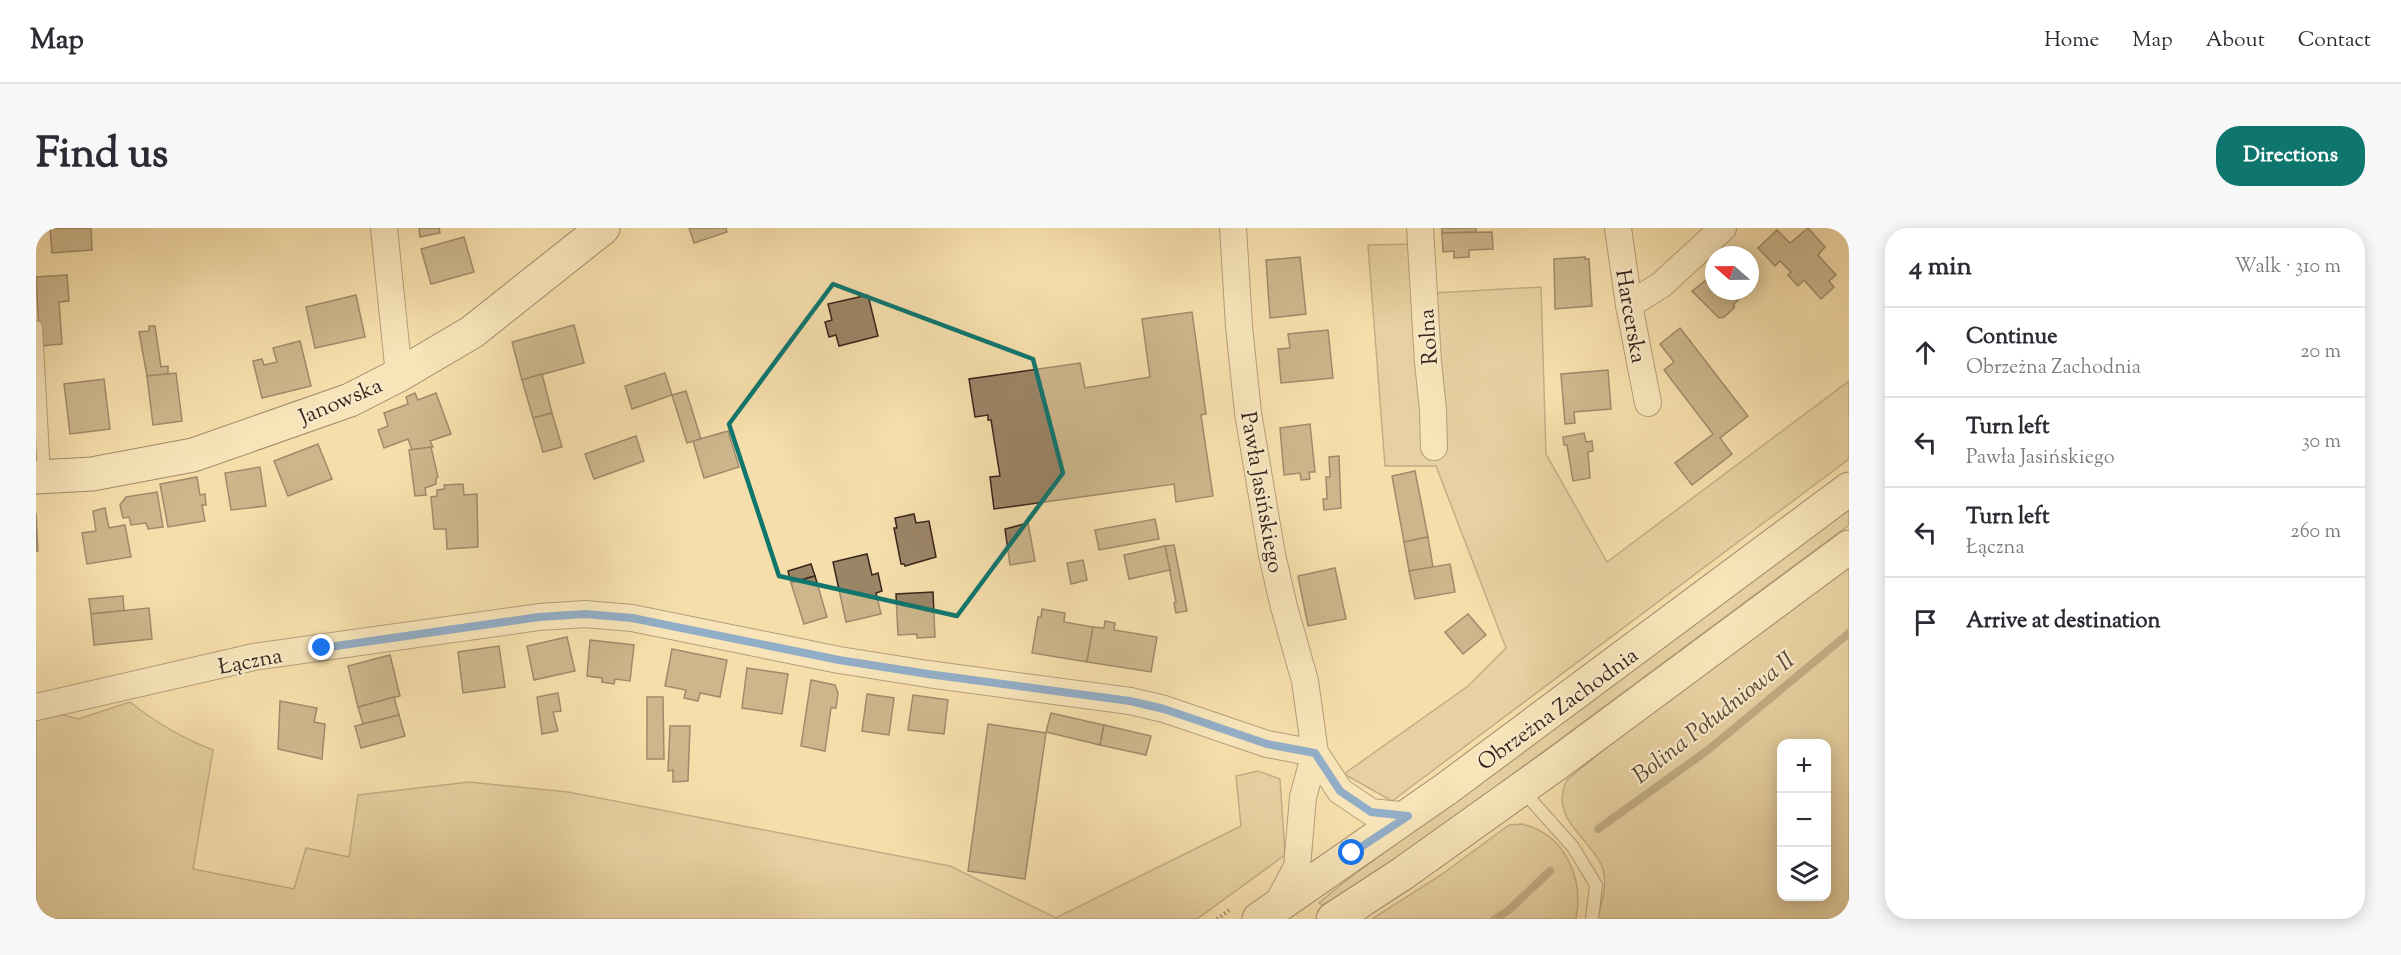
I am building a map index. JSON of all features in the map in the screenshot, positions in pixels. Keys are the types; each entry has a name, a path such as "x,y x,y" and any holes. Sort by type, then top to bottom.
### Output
{"street":[{"path":"384,228 399,375"},
{"name":"Janowska","path":"40,476 92,474 193,455 350,400 399,375 472,332 603,228"},
{"name":"Pawła Jasińskiego","path":"1233,228 1239,326 1248,413 1272,555 1305,681 1315,753 1303,797 1297,867 1267,914"},
{"name":"Rolna","path":"1420,228 1434,447"},
{"name":"Harcerska","path":"1618,228 1629,305 1648,403"},
{"path":"1629,305 1661,285 1723,228"},
{"name":"Obrzeżna Zachodnia","path":"1267,914 1408,816 1849,489"},
{"name":"Obrzeżna Zachodnia","path":"1333,919 1402,874 1521,789 1849,547"},
{"name":"Łączna","path":"36,707 254,657 539,617 585,614 632,618 884,667 1130,701 1164,709 1267,744 1315,753"},
{"name":"Pawła Jasińskiego","path":"1315,753 1340,791 1371,812 1408,816"}],"lane":[{"path":"36,327 40,476"},
{"path":"1521,789 1573,847 1596,885 1592,919"}],"highlighted area":[{"path":"833,284 1033,359 1063,473 957,616 779,576 729,424"}],"shaded area":[{"path":"1417,244 1416,294 1541,287 1546,454 1607,562 1849,381 1849,459 1392,801 1344,774 1468,686 1506,648 1436,466 1385,466 1368,245"},
{"path":"1849,507 1849,525 1431,835 1330,902 1322,905 1319,903 1343,883"},
{"path":"1849,565 1849,919 1597,919 1604,892 1603,871 1601,864 1566,815 1563,793 1567,780 1625,732"},
{"path":"130,702 170,729 213,750 193,869 294,889 306,848 349,857 358,795 469,782 568,792 950,866 1056,918 1241,826 1236,776 1258,771 1280,779 1285,855 1197,919 36,919 36,717 59,714 78,719"},
{"path":"1522,824 1550,837 1568,860 1577,888 1576,919 1372,919 1441,875 1509,825"}],"building":[{"path":"50,228 91,228 92,250 52,253"},
{"path":"419,228 439,228 440,233 420,237"},
{"path":"689,228 726,228 727,232 694,243"},
{"path":"1442,228 1476,228 1476,232 1442,233"},
{"path":"1808,228 1825,247 1818,255 1836,275 1829,281 1834,287 1821,299 1804,280 1798,286 1788,275 1791,272 1780,261 1775,266 1759,249 1777,230 1790,243"},
{"path":"1492,232 1493,249 1469,250 1469,257 1454,258 1454,251 1443,252 1442,233"},
{"path":"464,237 474,272 431,284 421,249"},
{"path":"1300,257 1306,314 1270,318 1266,260"},
{"path":"1585,257 1589,259 1592,306 1555,309 1554,259"},
{"path":"67,275 69,301 59,302 62,344 40,346 36,277"},
{"path":"1705,281 1705,300 1738,300 1734,308 1724,317 1719,318 1692,291"},
{"path":"356,295 365,337 315,348 306,307"},
{"path":"868,295 878,336 839,346 836,335 829,337 825,322 832,320 828,304"},
{"path":"1192,312 1206,414 1201,415 1213,496 1176,502 1174,484 994,509 990,477 1000,476 991,420 988,420 988,415 975,417 969,379 1080,363 1085,388 1150,377 1142,319"},
{"path":"574,325 584,363 522,380 512,342"},
{"path":"149,326 155,326 161,367 168,366 168,374 147,376 139,332 149,331"},
{"path":"1680,328 1748,416 1720,438 1732,454 1692,485 1675,463 1713,434 1664,370 1674,362 1660,344"},
{"path":"1328,330 1333,378 1281,383 1278,349 1290,348 1288,334"},
{"path":"300,341 311,386 262,398 253,361 262,359 264,365 277,362 273,348"},
{"path":"1608,370 1611,409 1574,412 1575,423 1565,424 1561,374"},
{"path":"176,373 182,421 153,425 147,376"},
{"path":"665,373 672,395 632,409 625,386"},
{"path":"542,374 552,413 533,418 522,380"},
{"path":"104,379 110,429 70,434 64,384"},
{"path":"686,391 701,439 687,443 672,395"},
{"path":"415,393 418,400 436,393 451,434 430,441 433,447 412,450 408,439 384,448 378,430 388,426 384,413 408,404 406,397"},
{"path":"552,413 562,447 543,452 533,418"},
{"path":"1310,424 1315,472 1309,472 1310,479 1301,480 1300,473 1284,475 1280,428"},
{"path":"728,431 739,467 704,478 693,441"},
{"path":"1584,433 1586,442 1592,441 1593,451 1588,452 1590,478 1573,481 1567,445 1564,445 1563,437"},
{"path":"636,436 644,461 594,479 585,454"},
{"path":"318,444 332,479 288,496 274,461"},
{"path":"431,447 438,477 436,484 425,488 426,495 415,496 409,450"},
{"path":"1339,456 1341,508 1324,510 1323,499 1327,499 1326,477 1330,477 1329,457"},
{"path":"260,467 266,506 231,510 225,473"},
{"path":"1415,471 1428,537 1404,542 1392,476"},
{"path":"197,477 200,495 205,494 206,505 202,505 205,521 168,527 160,484"},
{"path":"463,484 464,495 477,494 478,547 447,549 446,529 434,529 431,497 437,496 437,490 445,489 444,485"},
{"path":"157,492 163,527 148,529 146,523 131,525 129,517 123,518 120,505 126,497"},
{"path":"105,508 109,528 125,525 131,557 87,564 82,533 96,531 93,511"},
{"path":"36,513 38,551 36,551"},
{"path":"914,514 916,523 929,521 936,557 905,566 901,564 894,528 897,528 895,518"},
{"path":"1155,519 1159,539 1099,550 1095,530"},
{"path":"1028,523 1035,561 1010,565 1005,529"},
{"path":"1428,537 1433,567 1409,571 1404,542"},
{"path":"1174,545 1187,611 1176,613 1165,546"},
{"path":"1165,546 1170,570 1129,579 1124,555"},
{"path":"867,554 872,575 878,573 882,591 876,593 881,614 846,622 833,562"},
{"path":"1083,560 1087,580 1071,584 1067,563"},
{"path":"811,564 815,576 791,583 788,571"},
{"path":"1450,564 1455,592 1415,599 1409,571"},
{"path":"1335,568 1346,619 1308,626 1298,576"},
{"path":"815,576 827,617 804,624 791,583"},
{"path":"933,592 935,637 917,638 917,634 898,635 896,594"},
{"path":"123,596 124,611 91,614 89,599"},
{"path":"149,608 152,639 94,645 91,614"},
{"path":"1042,609 1065,613 1064,622 1093,627 1087,662 1032,653 1038,617 1041,617"},
{"path":"1468,614 1486,635 1463,654 1445,632"},
{"path":"1105,621 1115,623 1114,630 1157,637 1151,672 1087,662 1093,627 1104,628"},
{"path":"567,637 575,671 534,680 527,646"},
{"path":"590,640 634,645 630,681 615,679 614,684 602,682 602,678 587,676"},
{"path":"499,646 505,687 463,693 458,652"},
{"path":"672,649 727,660 720,697 700,693 698,701 684,698 686,690 665,686"},
{"path":"390,655 400,696 358,707 348,666"},
{"path":"747,668 788,674 782,714 742,708"},
{"path":"811,680 835,685 838,693 836,708 831,708 825,751 801,746"},
{"path":"558,693 561,711 553,712 558,731 542,734 537,697"},
{"path":"867,694 894,698 889,735 862,731"},
{"path":"913,695 948,700 944,734 908,730"},
{"path":"394,697 399,715 363,724 358,707"},
{"path":"647,697 663,697 664,759 647,759"},
{"path":"280,701 317,708 314,722 325,724 322,759 278,749"},
{"path":"1051,713 1104,725 1100,745 1046,732"},
{"path":"399,715 405,736 361,748 355,726"},
{"path":"988,724 1046,733 1025,879 968,871"},
{"path":"1104,725 1151,736 1146,755 1100,745"},
{"path":"670,726 690,726 688,781 673,782 673,770 668,771"}],"waterway":[{"name":"Bolina Południowa II","path":"1598,829 1708,750 1849,633"},
{"name":"Bolina Południowa II","path":"1495,919 1509,910 1550,871"}],"route":[{"path":"322,648 539,617 585,614 632,618 839,660 1130,701 1164,709 1267,744 1315,753 1340,791 1371,812 1408,816 1352,853"}]}
